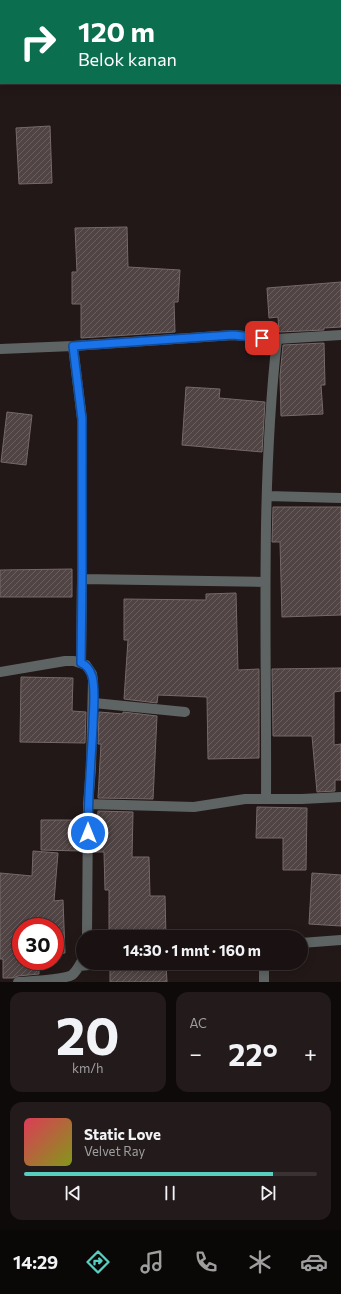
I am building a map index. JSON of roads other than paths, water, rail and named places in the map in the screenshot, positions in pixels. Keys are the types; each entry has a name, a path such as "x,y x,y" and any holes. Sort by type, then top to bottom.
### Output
{"street":[{"path":"0,349 73,346 233,335 277,339 341,335"},
{"path":"266,799 267,709 265,582 267,496 272,385 277,339"},
{"path":"73,346 82,419 81,663"},
{"path":"267,496 341,498"},
{"path":"82,579 265,582"},
{"path":"0,672 74,661 86,665 92,674 94,703 88,804 87,930"},
{"path":"94,703 185,712"},
{"path":"88,804 194,807 245,799 341,797"},
{"path":"308,942 341,940"},
{"path":"264,970 264,982"},
{"path":"18,982 71,978"}]}
